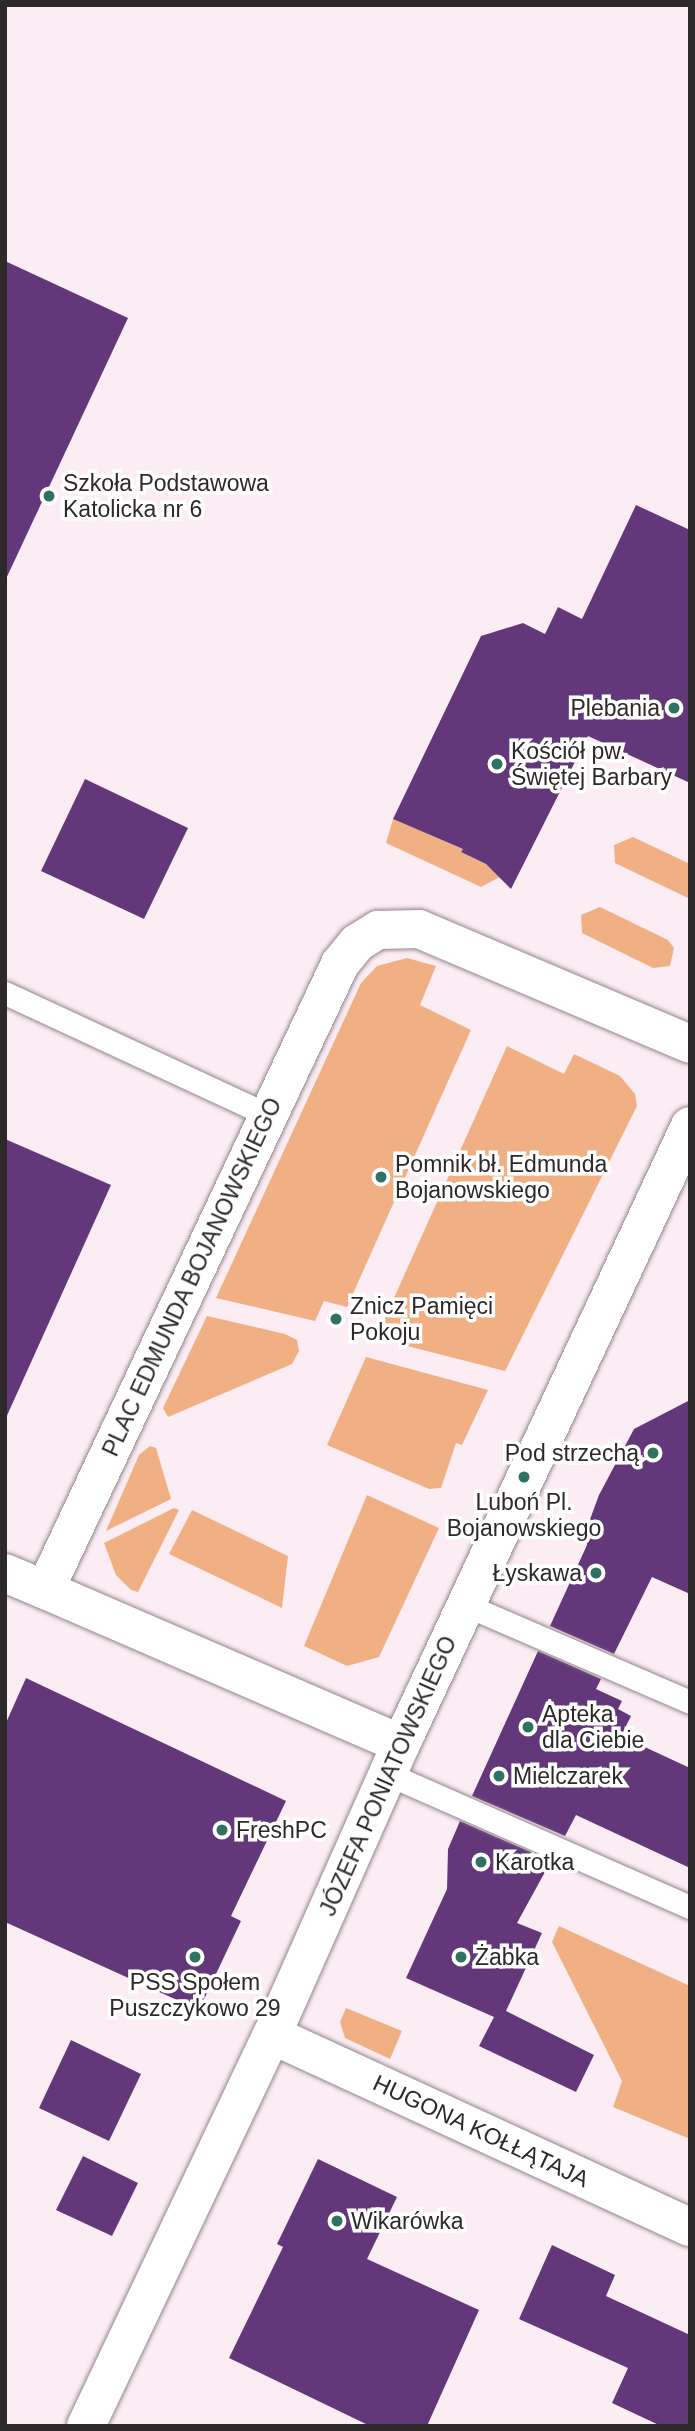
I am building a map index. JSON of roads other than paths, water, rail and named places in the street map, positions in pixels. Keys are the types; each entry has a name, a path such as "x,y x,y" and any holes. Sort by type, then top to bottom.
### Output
{"street":[{"name":"PLAC EDMUNDA BOJANOWSKIEGO","path":"45,1590 340,964 357,943 378,930 419,929 690,1044"},
{"name":"JÓZEFA PONIATOWSKIEGO","path":"86,2426 272,2035 395,1759 690,1126"},
{"path":"5,1573 395,1759"},
{"name":"HUGONA KOŁŁĄTAJA","path":"272,2035 690,2227"}],"lane":[{"path":"5,993 268,1115"},
{"path":"466,1605 690,1702"},
{"path":"395,1759 690,1907"}],"place":[{"name":"Szkoła Podstawowa Katolicka nr 6","path":"49,496"},
{"name":"Plebania","path":"674,708"},
{"name":"Kościół pw. Świętej Barbary","path":"497,764"},
{"name":"Pomnik bł. Edmunda Bojanowskiego","path":"381,1177"},
{"name":"Znicz Pamięci Pokoju","path":"336,1319"},
{"name":"Pod strzechą","path":"653,1453"},
{"name":"Luboń Pl. Bojanowskiego","path":"524,1477"},
{"name":"Łyskawa","path":"596,1573"},
{"name":"Apteka dla Ciebie","path":"528,1727"},
{"name":"Mielczarek","path":"499,1776"},
{"name":"FreshPC","path":"222,1830"},
{"name":"Karotka","path":"481,1862"},
{"name":"PSS Społem Puszczykowo 29","path":"195,1957"},
{"name":"Żabka","path":"461,1957"},
{"name":"Wikarówka","path":"337,2221"}]}
